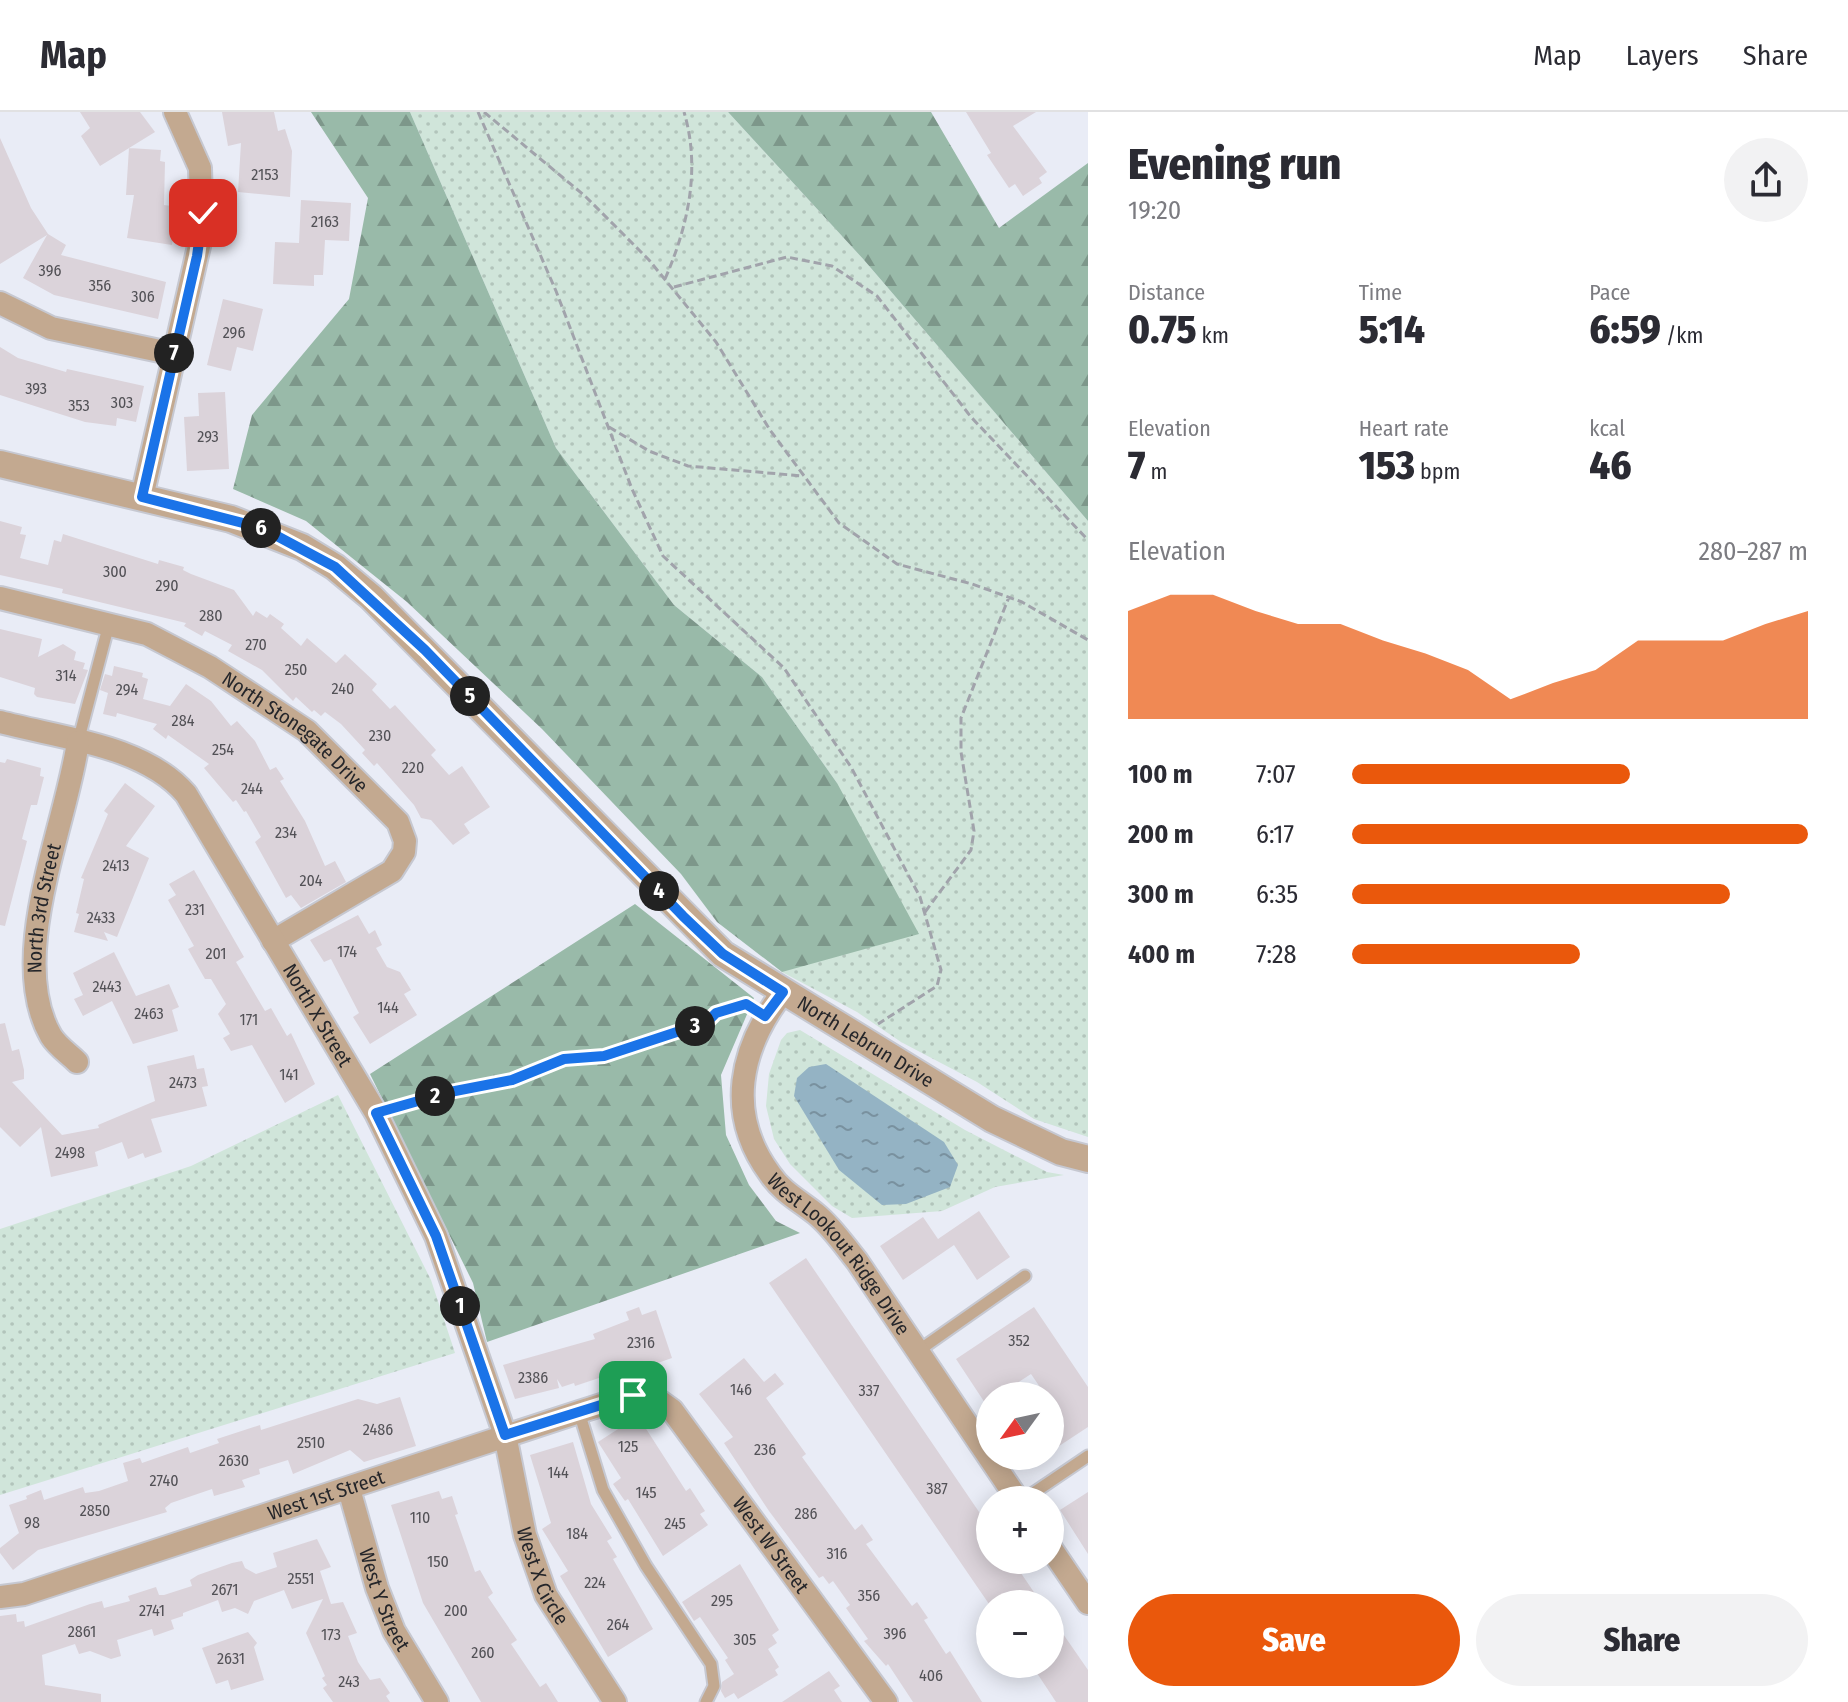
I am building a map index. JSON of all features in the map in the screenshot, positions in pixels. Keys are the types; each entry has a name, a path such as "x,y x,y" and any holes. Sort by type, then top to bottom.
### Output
{"street":[{"path":"142,497 197,256 203,213 200,168 175,112"},
{"path":"0,303 51,328 174,354"},
{"name":"North Lebrun Drive","path":"0,464 262,528 335,567 425,650 723,954 992,1119 1061,1152 1088,1159"},
{"name":"North Stonegate Drive","path":"0,598 110,623 179,648 307,731 390,812 403,831 404,852 392,871 273,941"},
{"name":"North X Street","path":"0,722 143,761 176,782 376,1113 436,1236 505,1435"},
{"name":"North 3rd Street","path":"77,1062 54,1040 48,1029 39,997 35,953 37,922 78,742"},
{"name":"West Lookout Ridge Drive","path":"783,992 765,1016 750,1046 743,1076 743,1104 750,1137 769,1173 790,1197 816,1214 836,1234 1011,1486"},
{"name":"West 1st Street","path":"0,1597 24,1594 633,1395 651,1395"},
{"name":"West W Street","path":"651,1395 672,1410 886,1702"},
{"name":"West X Circle","path":"505,1435 525,1535 546,1595 615,1702"},
{"name":"West Y Street","path":"349,1489 377,1588 394,1631 437,1702"},
{"path":"1064,1568 1088,1603"}],"lane":[{"path":"78,742 110,623"},
{"path":"918,1351 1025,1276"},
{"path":"579,1412 603,1490 646,1566 711,1664 714,1686 706,1702"},
{"path":"1042,1486 1088,1456"}],"path":[{"path":"478,112 556,291 632,489 663,556 784,668 851,767 925,912 941,970 937,986 883,1019 861,1039"},
{"path":"484,112 585,196 673,288 716,342 803,476 839,523 897,564 1009,597 1088,640"},
{"path":"665,279 683,239 693,185 684,112"},
{"path":"673,288 787,257 832,266 877,296 971,417 1088,540"},
{"path":"609,427 649,451 688,466 803,476"},
{"path":"925,912 971,850 974,831 961,752 961,718 1009,597"},
{"path":"376,1113 450,1092 512,1080 564,1059 604,1056 707,1022 716,1013 746,1004 765,1016"}],"green space":[{"path":"311,112 410,112 556,448 674,605 762,677 837,783 919,934 782,972 717,922 681,874 542,729 407,602 306,521 233,489 252,415 349,299 368,198"},
{"path":"410,112 728,112 864,260 1088,521 1088,1137 1034,1119 977,1082 901,1042 857,1012 782,972 837,783 762,677 674,605 556,448"},
{"path":"728,112 931,112 999,228 1088,163 1088,521 864,260"},
{"path":"635,904 754,998 721,1075 726,1135 749,1185 776,1221 800,1233 487,1342 473,1283 370,1074"},
{"path":"800,1030 965,1130 1047,1172 1064,1175 995,1187 942,1211 852,1218 832,1206 790,1164 774,1139 766,1106 769,1074 781,1040 787,1033"},
{"path":"338,1095 431,1280 455,1353 0,1495 0,1229 191,1166"}],"water":[{"path":"826,1064 944,1142 958,1165 950,1187 906,1204 882,1205 839,1170 794,1096 797,1078 809,1067"}],"building":[{"path":"80,112 140,112 155,132 100,166 81,136 90,128"},
{"path":"222,112 274,112 278,131 285,129 292,151 290,197 238,192 241,143 228,146"},
{"path":"966,112 1036,112 1013,126 1047,172 1039,178 1042,183 1023,196 1015,184 1009,188 987,155 991,153"},
{"path":"0,138 31,208 48,234 66,245 61,255 166,282 158,319 54,295 23,278 47,235 0,264"},
{"path":"129,148 161,150 160,161 165,162 164,205 172,206 169,225 175,226 172,245 127,238 134,195 126,195"},
{"path":"301,200 351,203 349,241 325,240 323,275 314,275 314,286 273,284 275,242 299,243"},
{"path":"223,299 263,309 253,351 237,347 231,371 207,365"},
{"path":"0,347 18,358 66,372 67,369 144,386 136,422 117,418 116,426 85,422 0,395"},
{"path":"225,392 229,469 187,471 184,417 199,416 198,393"},
{"path":"0,521 22,527 20,534 26,535 20,558 48,565 54,540 61,542 63,534 158,564 159,560 184,567 183,570 191,574 234,590 253,616 256,611 267,618 270,614 284,624 281,628 301,646 307,638 336,663 345,654 377,684 372,690 390,709 395,705 436,750 431,755 449,775 462,766 490,807 464,824 470,833 453,845 431,820 421,818 414,805 377,763 374,766 362,753 365,750 341,724 325,712 321,716 314,710 312,712 296,697 293,701 262,670 228,651 232,645 205,631 202,636 184,626 186,623 0,575"},
{"path":"0,629 42,639 38,657 63,644 76,652 74,660 85,663 83,669 88,670 75,704 37,697 35,688 0,677"},
{"path":"114,666 143,673 142,677 148,679 143,699 170,706 186,684 211,701 231,726 237,721 255,741 270,770 276,767 284,779 280,781 305,821 325,866 335,861 346,882 301,908 291,895 286,898 255,842 261,837 246,811 236,800 233,802 204,768 209,764 168,735 166,739 153,729 157,724 117,713 116,717 103,714 108,693 100,690 105,674 112,676"},
{"path":"7,759 41,768 40,776 44,777 37,805 31,805 22,839 27,841 5,926 0,925 0,762 5,763"},
{"path":"125,783 155,806 126,846 149,858 117,937 104,932 108,941 74,932 79,914 76,913 84,879 81,878 108,814 104,811"},
{"path":"194,870 244,957 236,962 265,1011 271,1008 287,1036 291,1033 315,1084 285,1103 252,1045 231,1051 223,1038 230,1034 218,1014 226,1004 211,979 205,979 188,949 194,946 168,900 176,895 169,884"},
{"path":"358,915 369,934 375,930 382,945 376,948 387,967 400,972 411,990 404,994 417,1015 370,1044 353,1017 359,1013 331,959 324,962 310,940"},
{"path":"114,952 136,996 169,984 179,1007 172,1010 178,1031 133,1044 112,1001 83,1016 74,999 83,995 73,973"},
{"path":"5,1023 12,1051 19,1049 24,1070 24,1079 12,1082 62,1135 99,1128 98,1125 155,1101 147,1066 194,1055 197,1069 204,1068 208,1086 202,1087 207,1106 151,1119 162,1152 145,1158 143,1153 128,1159 122,1142 95,1152 98,1166 51,1177 41,1127 20,1147 0,1127 0,1024"},
{"path":"979,1211 1010,1257 977,1280 954,1245 903,1280 880,1246 923,1217 938,1239"},
{"path":"806,1258 976,1507 976,1574 1022,1574 1032,1590 979,1590 769,1283"},
{"path":"639,1307 642,1315 656,1310 672,1358 623,1375 625,1383 606,1389 602,1377 562,1387 557,1379 559,1388 515,1399 503,1365 595,1339 593,1334 629,1320 626,1312"},
{"path":"1034,1307 1088,1387 1088,1427 1064,1443 1064,1382 1036,1382 1031,1374 1019,1382 976,1382 976,1389 956,1359"},
{"path":"744,1358 764,1382 775,1373 784,1384 766,1398 806,1454 802,1457 855,1530 862,1524 873,1540 866,1544 912,1606 917,1602 928,1618 924,1620 946,1654 950,1651 982,1702 913,1702 888,1664 886,1666 864,1641 868,1639 846,1608 850,1605 833,1581 829,1584 823,1576 819,1578 769,1511 724,1443 733,1437 699,1394"},
{"path":"400,1397 416,1446 364,1462 350,1450 293,1474 288,1460 259,1469 260,1474 242,1480 245,1487 214,1496 212,1489 171,1503 165,1508 167,1512 38,1550 13,1570 0,1553 0,1548 19,1533 9,1505 41,1490 44,1500 83,1487 85,1493 99,1491 128,1481 123,1463 140,1458 142,1463 188,1447 190,1453 219,1443 217,1439 260,1425 261,1430 358,1399 377,1404"},
{"path":"632,1420 643,1424 686,1491 690,1488 705,1511 700,1514 708,1525 663,1556 628,1499 625,1501 613,1484 621,1478 598,1442"},
{"path":"573,1442 591,1504 612,1538 607,1541 617,1557 613,1559 653,1629 608,1657 560,1576 568,1571 542,1529 551,1523 530,1455"},
{"path":"439,1491 442,1499 452,1496 458,1514 455,1515 475,1572 480,1570 493,1593 488,1597 517,1640 511,1644 540,1687 546,1683 558,1702 481,1702 423,1603 391,1505"},
{"path":"1088,1492 1088,1554 1064,1516 1064,1507"},
{"path":"317,1539 331,1567 320,1571 331,1604 343,1602 357,1633 348,1636 358,1662 370,1680 380,1678 390,1693 386,1696 390,1702 333,1702 323,1688 327,1685 322,1678 325,1676 306,1633 323,1599 292,1609 284,1590 254,1601 248,1614 235,1608 222,1612 218,1600 183,1613 183,1616 171,1620 174,1629 154,1636 152,1629 117,1640 121,1656 111,1659 90,1651 79,1654 75,1644 42,1655 45,1685 101,1694 101,1702 0,1702 0,1616 16,1614 17,1622 24,1621 25,1627 102,1601 104,1608 130,1601 128,1596 156,1587 159,1595 164,1595 192,1586 190,1580 198,1575 242,1561 245,1568 256,1574 277,1567 273,1553"},
{"path":"740,1564 779,1630 772,1635 777,1643 768,1649 779,1667 775,1670 778,1675 738,1699 734,1693 725,1698 721,1691 722,1682 734,1674 725,1660 728,1658 700,1617 694,1621 682,1602"},
{"path":"248,1632 257,1643 254,1647 264,1680 231,1690 228,1680 216,1684 202,1648"},
{"path":"1064,1635 1088,1670 1088,1702 1056,1702 1040,1678 1064,1678"},
{"path":"829,1671 840,1686 834,1690 842,1702 782,1702"}],"route":[{"path":"203,213 202,233 142,497 262,528 335,567 425,650 723,954 783,992 765,1016 746,1004 716,1013 707,1022 604,1056 564,1059 512,1080 450,1092 376,1113 436,1236 505,1435 633,1395"}]}
